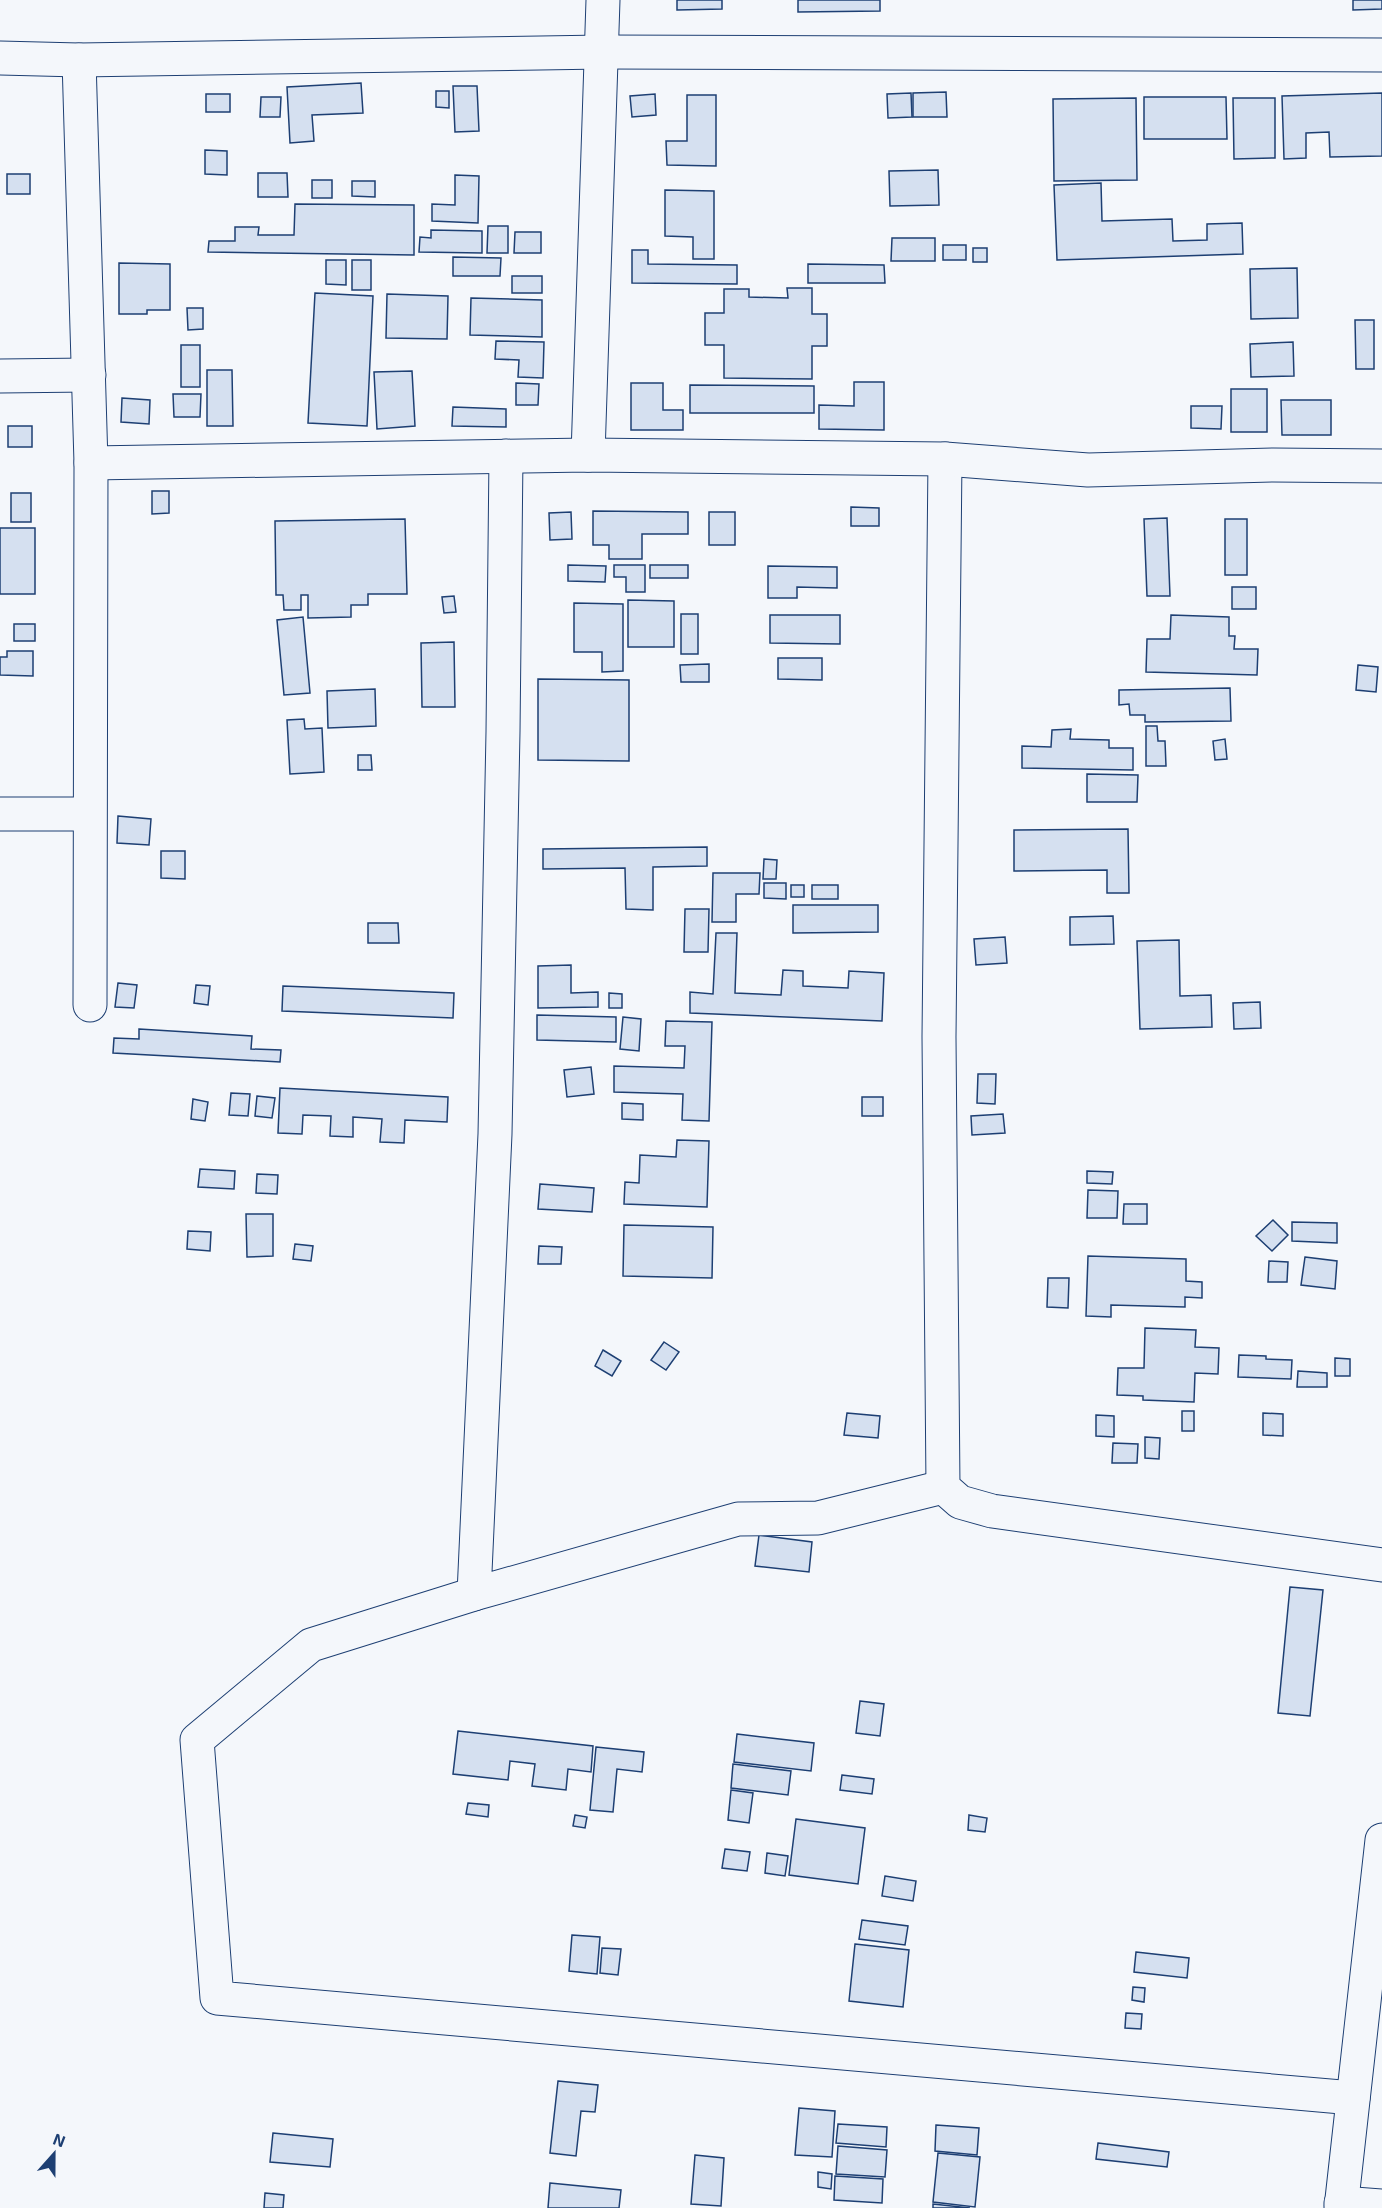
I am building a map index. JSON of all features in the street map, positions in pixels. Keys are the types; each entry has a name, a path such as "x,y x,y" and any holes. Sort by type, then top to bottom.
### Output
{"street":[{"path":"588,455 603,0"},
{"path":"0,58 79,60 603,51 1382,55"},
{"path":"79,60 91,463 90,1005"},
{"path":"0,376 88,375"},
{"path":"91,463 588,455 945,459 1088,470 1273,465 1382,466"},
{"path":"474,1594 495,1134 506,456"},
{"path":"945,459 939,1037 943,1487 960,1502 992,1511 1382,1565"},
{"path":"0,814 89,814"},
{"path":"943,1487 818,1518 738,1519 474,1594 311,1645 197,1740 217,1998 1353,2098"},
{"path":"1382,1840 1341,2206 1382,2206"}],"building":[{"path":"677,0 722,0 722,9 677,10"},
{"path":"798,0 880,0 880,11 798,12"},
{"path":"1353,0 1382,0 1382,9 1353,10"},
{"path":"361,83 363,113 312,115 314,141 290,143 287,87"},
{"path":"453,86 477,86 479,131 455,132"},
{"path":"436,91 449,91 449,108 436,107"},
{"path":"946,92 947,117 913,117 913,93"},
{"path":"911,93 912,117 888,118 887,94"},
{"path":"1382,93 1382,156 1330,157 1329,132 1306,133 1306,158 1284,159 1282,96"},
{"path":"206,94 230,94 230,112 206,112"},
{"path":"655,94 656,115 632,117 630,96"},
{"path":"687,95 716,95 716,166 667,165 666,141 687,141"},
{"path":"261,97 281,97 280,117 260,117"},
{"path":"1144,97 1226,97 1227,139 1144,139"},
{"path":"1136,98 1137,180 1054,181 1053,99"},
{"path":"1233,98 1275,98 1275,158 1234,159"},
{"path":"205,150 227,151 227,175 205,174"},
{"path":"938,170 939,205 890,206 889,171"},
{"path":"258,173 287,173 288,197 258,197"},
{"path":"7,174 30,174 30,194 7,194"},
{"path":"455,175 479,176 478,223 432,221 432,204 455,205"},
{"path":"312,180 332,180 332,198 312,198"},
{"path":"352,181 375,181 375,197 352,196"},
{"path":"1101,183 1102,221 1172,219 1173,241 1207,240 1207,224 1242,223 1243,254 1057,260 1054,185"},
{"path":"665,190 714,191 714,259 693,259 693,237 665,236"},
{"path":"295,204 414,205 414,255 208,252 209,241 235,241 235,227 259,227 258,235 294,235"},
{"path":"488,226 508,226 508,253 487,253"},
{"path":"431,230 482,231 482,253 419,252 420,237 431,238"},
{"path":"515,232 541,232 541,253 514,253"},
{"path":"892,238 935,238 935,261 891,261"},
{"path":"943,245 966,245 966,260 943,260"},
{"path":"973,248 987,248 987,262 973,262"},
{"path":"632,250 648,250 648,264 737,265 737,284 632,283"},
{"path":"453,257 501,258 500,276 453,276"},
{"path":"326,260 346,260 346,285 326,284"},
{"path":"352,260 371,260 371,290 352,290"},
{"path":"119,263 170,264 170,310 147,310 147,314 119,314"},
{"path":"808,264 884,265 885,283 808,283"},
{"path":"1297,268 1298,318 1251,319 1250,269"},
{"path":"512,276 542,276 542,293 512,293"},
{"path":"787,288 812,288 812,314 827,314 827,346 812,346 812,379 724,378 724,345 705,345 705,313 724,313 724,289 749,289 749,297 788,298"},
{"path":"315,293 373,296 367,426 308,423"},
{"path":"387,294 448,296 447,339 386,338"},
{"path":"471,298 542,300 542,337 470,335"},
{"path":"187,308 203,308 203,329 188,330"},
{"path":"1355,320 1374,320 1374,369 1356,369"},
{"path":"496,341 544,342 543,378 518,377 519,360 495,359"},
{"path":"1293,342 1294,376 1251,377 1250,344"},
{"path":"181,345 200,345 200,387 181,387"},
{"path":"207,370 232,370 233,426 207,426"},
{"path":"412,371 415,426 377,429 374,372"},
{"path":"854,382 884,382 884,430 819,429 819,405 854,406"},
{"path":"516,383 539,384 538,405 516,405"},
{"path":"631,383 663,383 663,410 683,410 683,430 631,430"},
{"path":"690,385 814,386 814,413 690,413"},
{"path":"1231,389 1267,389 1267,432 1231,432"},
{"path":"173,394 201,394 200,417 174,417"},
{"path":"122,398 150,400 149,424 121,422"},
{"path":"1281,400 1331,400 1331,435 1282,435"},
{"path":"1191,406 1222,406 1221,429 1191,428"},
{"path":"453,407 506,409 506,427 452,426"},
{"path":"8,426 32,426 32,447 8,447"},
{"path":"152,491 169,491 169,513 152,514"},
{"path":"11,493 31,493 31,522 11,522"},
{"path":"851,507 879,508 879,526 851,526"},
{"path":"593,511 688,512 688,534 642,534 642,559 609,559 609,545 593,545"},
{"path":"571,512 572,539 550,540 549,513"},
{"path":"709,512 735,512 735,545 709,545"},
{"path":"1167,518 1170,596 1147,596 1144,519"},
{"path":"405,519 407,594 368,594 368,605 351,605 351,617 308,618 308,595 301,595 301,610 284,610 283,595 276,595 275,521"},
{"path":"1225,519 1247,519 1247,575 1225,575"},
{"path":"0,528 35,528 35,594 0,594"},
{"path":"568,565 606,566 605,582 568,581"},
{"path":"614,565 645,565 645,592 626,592 626,577 614,577"},
{"path":"650,565 688,565 688,578 650,578"},
{"path":"768,566 837,567 837,588 797,587 797,598 768,598"},
{"path":"1232,587 1256,587 1256,609 1232,609"},
{"path":"454,596 456,612 444,613 442,597"},
{"path":"628,600 674,601 674,647 628,647"},
{"path":"574,603 623,604 623,671 602,672 602,652 574,652"},
{"path":"681,614 698,614 698,654 681,654"},
{"path":"770,615 840,615 840,644 770,643"},
{"path":"1171,615 1229,617 1229,636 1235,636 1234,649 1258,649 1257,675 1146,672 1147,639 1170,639"},
{"path":"303,617 310,693 284,695 277,620"},
{"path":"14,624 35,624 35,641 14,641"},
{"path":"454,642 455,707 422,707 421,643"},
{"path":"7,651 33,651 33,676 0,675 0,657 7,657"},
{"path":"778,658 822,658 822,680 778,679"},
{"path":"709,664 709,682 681,682 680,665"},
{"path":"1358,665 1378,667 1376,692 1356,690"},
{"path":"538,679 629,680 629,761 538,760"},
{"path":"1230,688 1231,721 1145,722 1145,715 1130,715 1129,704 1119,705 1119,690"},
{"path":"375,689 376,726 328,728 327,691"},
{"path":"304,719 305,729 322,728 324,772 290,774 287,720"},
{"path":"1146,726 1157,726 1158,741 1165,741 1166,766 1146,766"},
{"path":"1071,729 1070,739 1109,740 1109,748 1133,748 1133,770 1022,768 1022,746 1051,747 1052,730"},
{"path":"1225,739 1227,759 1215,760 1213,741"},
{"path":"358,755 371,755 372,770 358,770"},
{"path":"1087,774 1138,775 1137,802 1087,802"},
{"path":"118,816 151,819 149,845 117,843"},
{"path":"1128,829 1129,893 1107,893 1107,870 1014,871 1014,830"},
{"path":"707,847 707,866 653,867 653,910 626,909 625,868 543,869 543,849"},
{"path":"161,851 185,851 185,879 161,878"},
{"path":"764,859 777,860 776,879 763,879"},
{"path":"713,873 760,873 759,894 736,894 736,922 712,922"},
{"path":"764,883 786,883 786,899 764,898"},
{"path":"791,885 804,885 804,897 791,897"},
{"path":"812,885 838,885 838,899 812,899"},
{"path":"793,905 878,905 878,932 793,933"},
{"path":"685,909 709,909 708,952 684,952"},
{"path":"1113,916 1114,944 1070,945 1070,917"},
{"path":"368,923 398,923 399,943 368,943"},
{"path":"716,933 737,933 735,993 781,995 783,970 803,971 803,986 848,988 849,971 884,973 882,1021 690,1013 690,992 713,994"},
{"path":"1005,937 1007,963 976,965 974,939"},
{"path":"1179,940 1180,996 1211,995 1212,1027 1140,1029 1137,941"},
{"path":"571,965 571,993 598,992 598,1007 538,1008 538,966"},
{"path":"118,983 137,985 134,1008 115,1007"},
{"path":"196,985 210,986 208,1005 194,1003"},
{"path":"283,986 454,993 453,1018 282,1011"},
{"path":"609,993 622,994 622,1008 609,1008"},
{"path":"1260,1002 1261,1028 1234,1029 1233,1003"},
{"path":"537,1015 616,1017 616,1042 537,1040"},
{"path":"623,1017 641,1019 639,1051 620,1049"},
{"path":"666,1021 712,1022 709,1121 682,1120 683,1094 614,1092 614,1066 684,1068 685,1046 665,1046"},
{"path":"139,1029 252,1036 251,1049 281,1050 280,1062 113,1053 114,1038 139,1039"},
{"path":"591,1067 594,1094 567,1097 564,1070"},
{"path":"978,1074 996,1074 995,1104 977,1103"},
{"path":"280,1088 448,1097 447,1122 405,1120 404,1143 380,1142 382,1119 353,1117 353,1137 330,1136 331,1116 303,1115 302,1134 278,1133"},
{"path":"231,1093 250,1094 248,1116 229,1115"},
{"path":"257,1096 275,1098 272,1118 255,1116"},
{"path":"862,1097 883,1097 883,1116 862,1116"},
{"path":"193,1099 208,1102 205,1121 191,1119"},
{"path":"622,1103 643,1104 643,1120 622,1119"},
{"path":"1003,1114 1005,1133 972,1135 971,1116"},
{"path":"677,1140 709,1141 707,1207 624,1204 625,1182 639,1183 640,1155 676,1157"},
{"path":"200,1169 235,1171 234,1189 198,1187"},
{"path":"1087,1171 1113,1172 1112,1184 1087,1183"},
{"path":"257,1174 278,1175 277,1194 256,1193"},
{"path":"540,1184 594,1188 592,1212 538,1209"},
{"path":"1088,1190 1118,1191 1117,1218 1087,1218"},
{"path":"1124,1204 1147,1204 1147,1224 1123,1224"},
{"path":"246,1214 273,1214 273,1256 247,1257"},
{"path":"1273,1220 1288,1235 1272,1251 1256,1236"},
{"path":"1292,1222 1337,1223 1337,1243 1292,1241"},
{"path":"624,1225 713,1227 712,1278 623,1276"},
{"path":"188,1231 211,1232 210,1251 187,1249"},
{"path":"295,1244 313,1246 311,1261 293,1259"},
{"path":"539,1246 562,1247 561,1264 538,1264"},
{"path":"1088,1256 1186,1259 1186,1281 1202,1282 1202,1298 1185,1297 1185,1307 1111,1305 1111,1317 1086,1316"},
{"path":"1305,1257 1337,1261 1335,1289 1301,1285"},
{"path":"1269,1261 1288,1262 1287,1282 1268,1282"},
{"path":"1048,1278 1069,1278 1068,1308 1047,1307"},
{"path":"1145,1328 1196,1330 1195,1347 1219,1348 1218,1374 1195,1373 1194,1402 1143,1400 1143,1396 1117,1395 1118,1368 1144,1368"},
{"path":"664,1342 679,1352 666,1370 651,1360"},
{"path":"603,1350 621,1361 612,1376 595,1366"},
{"path":"1239,1355 1292,1360 1291,1379 1238,1377"},
{"path":"1335,1358 1350,1359 1350,1376 1335,1376"},
{"path":"1298,1371 1327,1373 1327,1387 1297,1387"},
{"path":"1182,1411 1194,1411 1194,1431 1182,1431"},
{"path":"847,1413 880,1416 878,1438 844,1435"},
{"path":"1263,1413 1283,1414 1283,1436 1263,1435"},
{"path":"1096,1415 1114,1416 1114,1437 1096,1436"},
{"path":"1145,1437 1160,1438 1159,1459 1145,1458"},
{"path":"1113,1443 1138,1444 1137,1463 1112,1463"},
{"path":"759,1535 812,1542 809,1572 755,1566"},
{"path":"1290,1587 1323,1590 1310,1716 1278,1713"},
{"path":"860,1701 884,1704 880,1736 856,1733"},
{"path":"458,1731 593,1746 591,1772 568,1769 566,1790 532,1786 535,1764 510,1761 508,1780 453,1774"},
{"path":"737,1734 814,1743 811,1771 734,1762"},
{"path":"596,1747 644,1752 642,1772 617,1769 613,1812 590,1810"},
{"path":"733,1764 791,1771 788,1795 731,1788"},
{"path":"842,1775 874,1779 872,1794 840,1790"},
{"path":"731,1790 753,1793 749,1823 728,1820"},
{"path":"468,1803 489,1805 488,1817 466,1814"},
{"path":"575,1815 587,1817 585,1828 573,1826"},
{"path":"969,1815 987,1818 985,1832 968,1830"},
{"path":"796,1819 865,1828 858,1884 789,1875"},
{"path":"725,1849 750,1852 747,1871 722,1868"},
{"path":"767,1853 788,1856 785,1876 765,1873"},
{"path":"885,1876 916,1881 913,1901 882,1896"},
{"path":"862,1920 908,1926 905,1945 859,1939"},
{"path":"572,1935 600,1937 597,1974 569,1971"},
{"path":"855,1944 909,1950 903,2007 849,2001"},
{"path":"602,1948 621,1949 618,1975 600,1973"},
{"path":"1136,1952 1189,1958 1187,1978 1134,1972"},
{"path":"1133,1987 1145,1988 1144,2002 1132,2000"},
{"path":"1126,2013 1142,2014 1141,2029 1125,2028"},
{"path":"558,2081 598,2085 595,2112 581,2111 576,2156 550,2153"},
{"path":"799,2108 835,2111 832,2157 795,2155"},
{"path":"838,2124 887,2127 886,2147 836,2143"},
{"path":"936,2125 979,2128 977,2155 935,2151"},
{"path":"273,2133 333,2139 330,2167 270,2162"},
{"path":"1098,2143 1169,2152 1167,2167 1096,2159"},
{"path":"838,2146 887,2150 885,2177 836,2174"},
{"path":"938,2153 980,2157 975,2207 933,2202"},
{"path":"695,2155 724,2158 721,2206 691,2204"},
{"path":"818,2172 832,2174 831,2189 818,2187"},
{"path":"835,2176 883,2179 882,2203 834,2200"},
{"path":"550,2183 621,2190 619,2208 548,2208"},
{"path":"265,2193 284,2195 283,2208 264,2208"},
{"path":"933,2204 970,2208 933,2208"}]}
